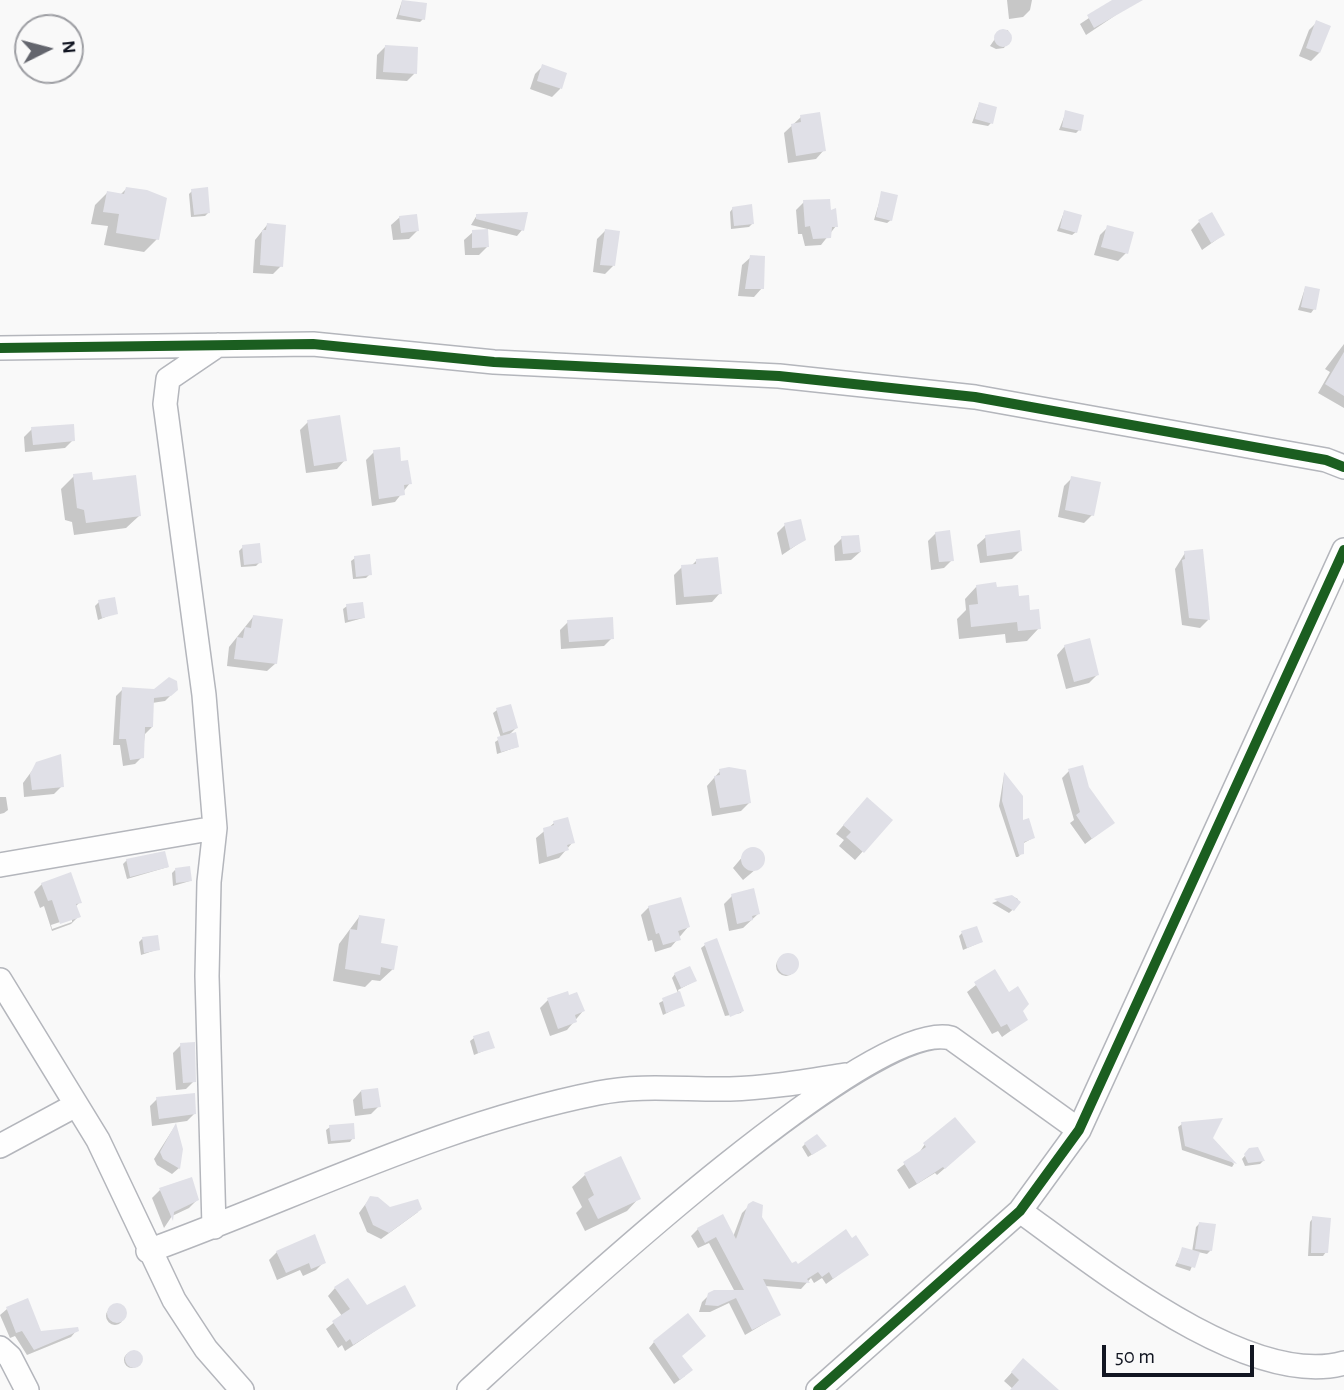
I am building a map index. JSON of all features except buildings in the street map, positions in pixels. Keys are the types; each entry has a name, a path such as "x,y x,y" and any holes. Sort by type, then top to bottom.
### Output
{"street":[{"path":"0,348 313,344 494,362 779,376 975,397 1076,414 1162,433 1326,460 1344,467"},
{"path":"214,1227 208,976 209,882 215,828 204,695 165,404 168,379 218,345"},
{"path":"818,1390 1020,1211 1079,1130 1344,550"},
{"path":"0,865 215,828"},
{"path":"0,983 98,1140 148,1251 174,1300 206,1349 242,1390"},
{"path":"469,1390 708,1179 849,1075 927,1037 941,1035 951,1038 1079,1130"},
{"path":"148,1251 430,1142 494,1120 598,1093 621,1089 769,1086 849,1075"},
{"path":"0,1146 76,1105"},
{"path":"1020,1211 1127,1287 1198,1331 1242,1353 1290,1368 1327,1368 1344,1363"},
{"path":"0,1348 15,1364 27,1390"}],"cycle path":[{"path":"0,348 313,344 494,362 779,376 975,397 1326,460 1344,467"},
{"path":"818,1390 1020,1211 1079,1130 1344,550"}]}
